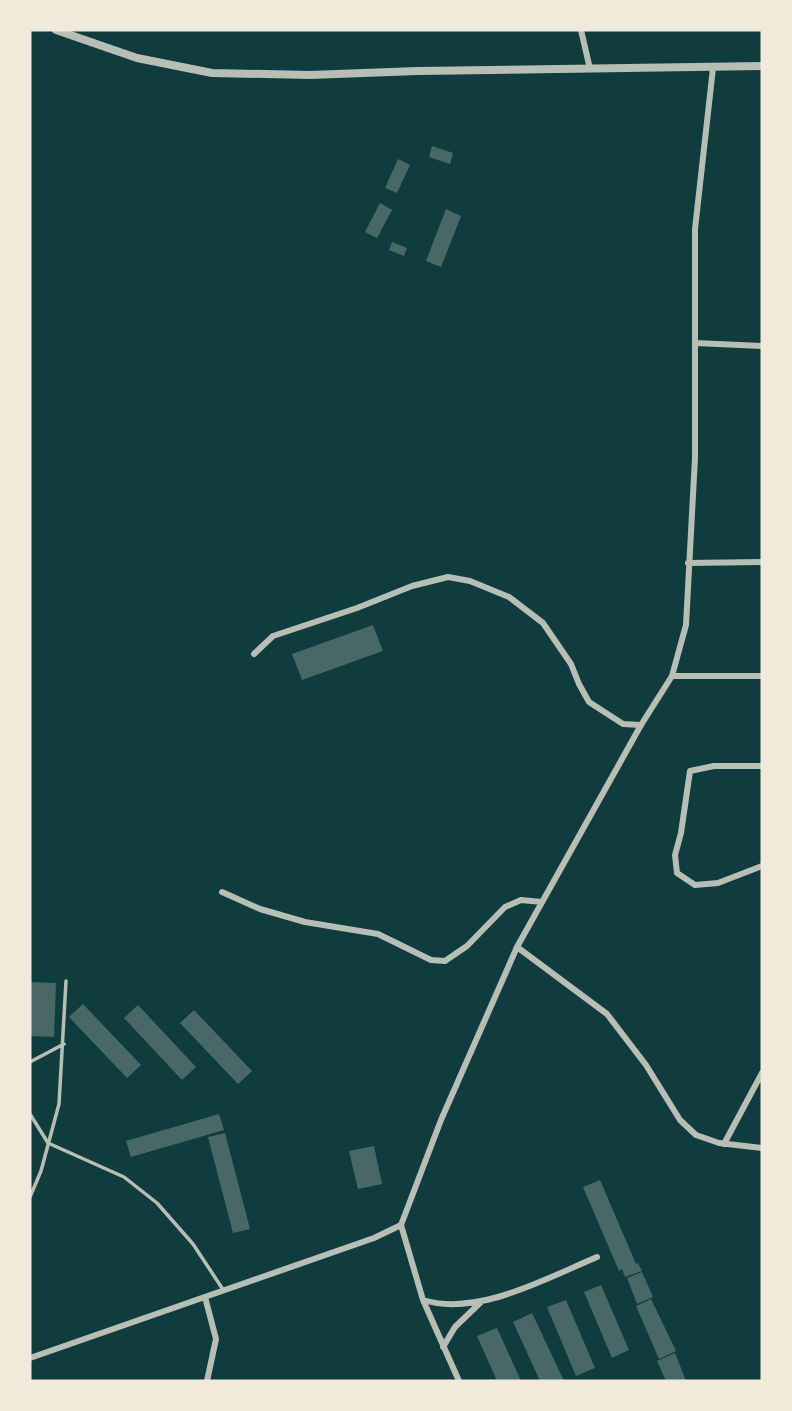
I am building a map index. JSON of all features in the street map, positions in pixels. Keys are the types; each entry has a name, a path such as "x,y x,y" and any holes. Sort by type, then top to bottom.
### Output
{"street":[{"path":"57,30 136,58 212,73 310,75 762,66"},
{"path":"581,30 590,69"},
{"path":"459,1381 423,1300 401,1225 441,1120 517,947 641,725 672,676 686,625 695,458 695,229 713,68"},
{"path":"695,342 762,346"},
{"path":"688,563 762,562"},
{"path":"254,654 274,636 412,586 448,577 471,581 509,597 543,623 571,664 589,702 623,724 641,725"},
{"path":"672,676 762,676"},
{"path":"762,766 714,766 690,771 675,855 677,873 695,885 718,883 762,866"},
{"path":"222,892 260,909 305,922 377,934 431,960 445,961 467,946 505,907 521,900 542,902"},
{"path":"517,947 607,1014 646,1065 680,1120 696,1135 724,1144 762,1148"},
{"path":"724,1144 762,1073"},
{"path":"30,1358 374,1238 401,1225"},
{"path":"423,1300 448,1305 483,1301 515,1291 597,1257"},
{"path":"205,1297 216,1339 207,1381"},
{"path":"443,1347 455,1327 483,1301"}],"lane":[{"path":"30,1197 41,1171 59,1104 66,981"},
{"path":"30,1062 64,1044"},
{"path":"30,1114 48,1143 124,1177 157,1203 193,1244 224,1291"}],"building":[{"path":"432,146 453,153 450,164 429,157"},
{"path":"398,159 410,165 397,193 385,188"},
{"path":"380,203 392,210 377,238 365,232"},
{"path":"446,209 461,216 441,267 426,261"},
{"path":"392,242 407,248 404,256 389,250"},
{"path":"373,625 383,651 302,680 292,654"},
{"path":"31,982 56,983 54,1037 30,1036"},
{"path":"83,1004 141,1065 127,1078 69,1017"},
{"path":"138,1005 196,1067 182,1080 124,1018"},
{"path":"194,1010 252,1071 238,1084 180,1023"},
{"path":"219,1114 224,1130 131,1157 126,1141"},
{"path":"225,1133 250,1229 233,1233 208,1137"},
{"path":"374,1146 382,1184 358,1189 349,1151"},
{"path":"600,1180 636,1264 638,1263 642,1271 625,1277 622,1269 619,1271 583,1187"},
{"path":"642,1272 653,1297 637,1304 627,1278"},
{"path":"601,1285 629,1350 612,1358 584,1292"},
{"path":"651,1299 676,1351 659,1359 636,1306"},
{"path":"566,1300 595,1368 576,1376 547,1307"},
{"path":"532,1313 564,1381 540,1381 513,1322"},
{"path":"497,1328 521,1381 497,1381 477,1336"},
{"path":"675,1353 686,1381 666,1381 657,1361"}]}
